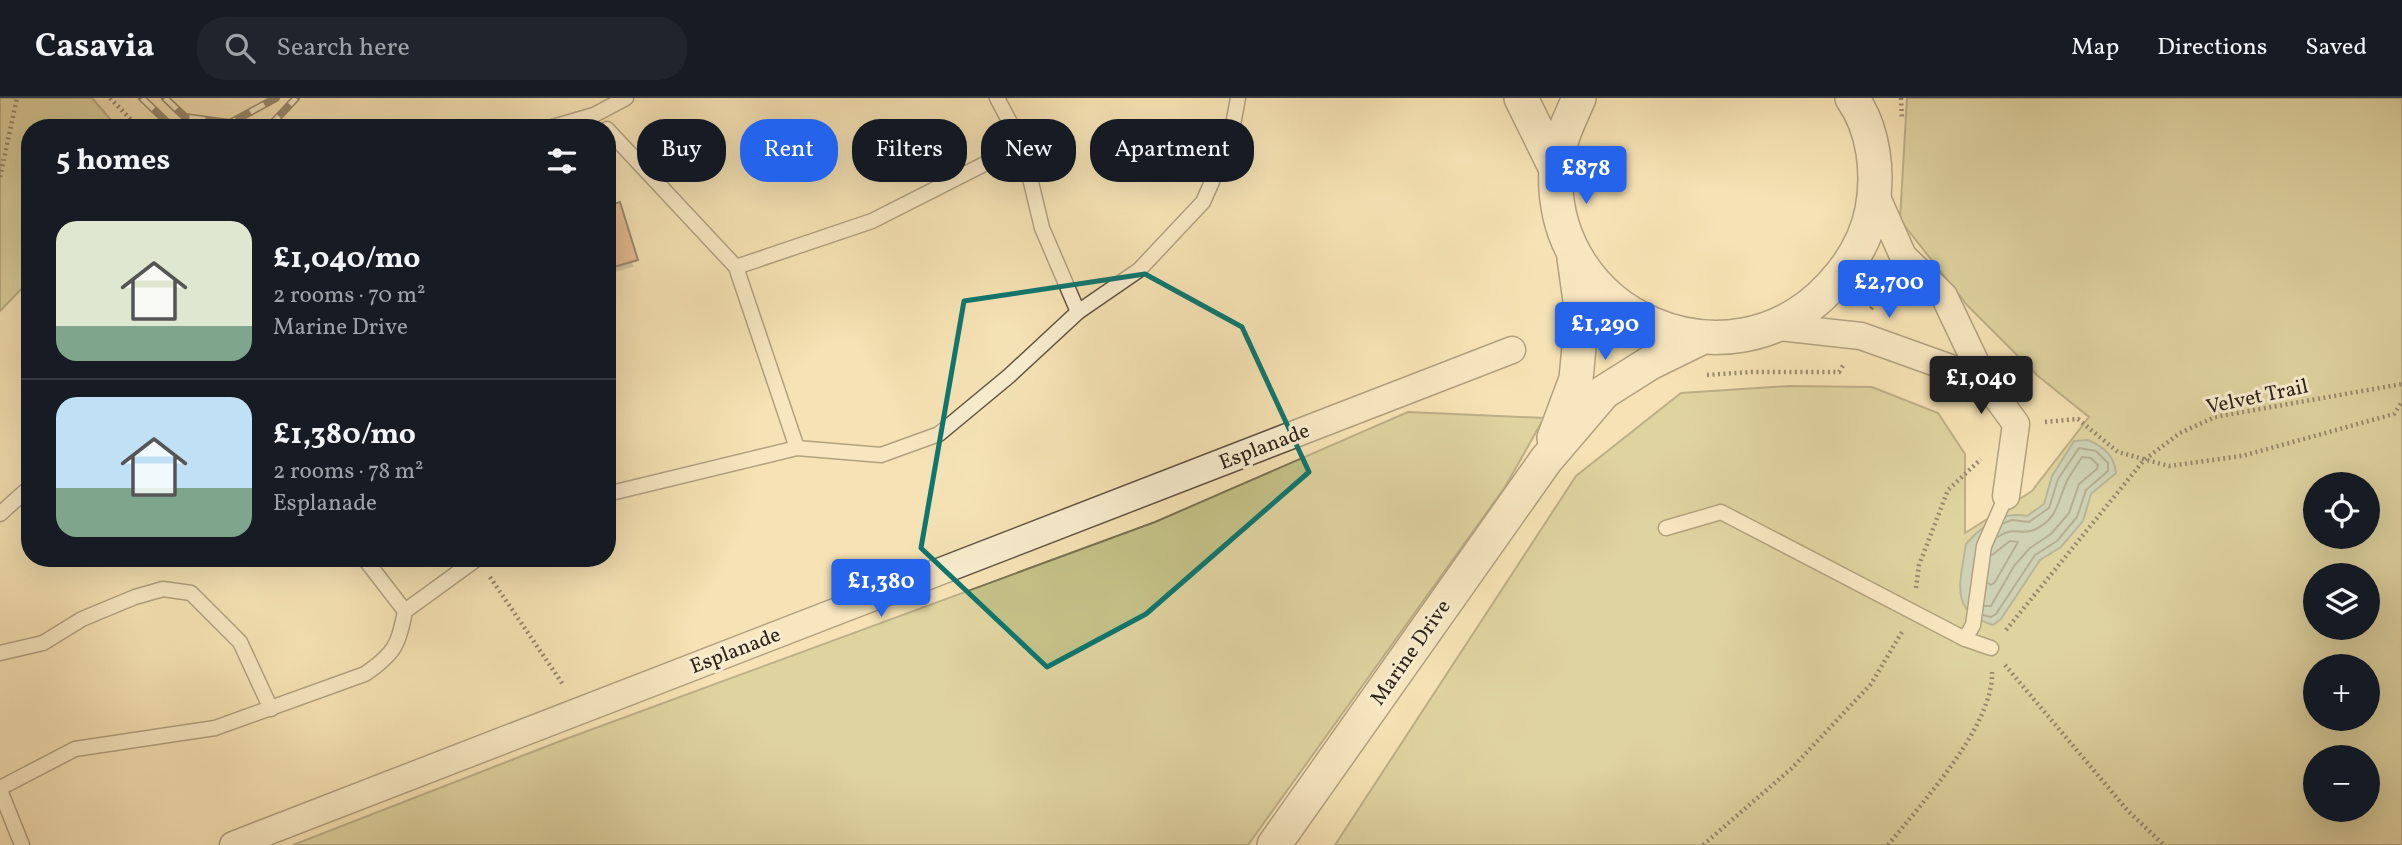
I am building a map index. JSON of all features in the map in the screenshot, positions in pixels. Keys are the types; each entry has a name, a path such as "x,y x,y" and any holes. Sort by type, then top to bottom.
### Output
{"street":[{"path":"1521,98 1556,169"},
{"path":"1579,98 1561,137 1556,169 1559,212 1574,253 1594,284 1616,304 1649,325 1701,338 1742,337 1778,327 1810,309 1851,265 1870,224 1875,193 1870,113 1852,98"},
{"path":"1875,193 1903,256 1944,296 1984,380 2016,424 2006,496"},
{"name":"Marine Drive","path":"1546,460 1576,379 1582,315 1574,253"},
{"path":"1778,327 1861,336 1984,380"},
{"name":"Marine Drive","path":"1274,845 1546,460 1604,392 1650,363 1701,338"},
{"name":"Esplanade","path":"233,845 1512,351"}],"lane":[{"path":"580,119 594,115 625,98"},
{"path":"998,98 1009,119"},
{"path":"616,492 797,448 881,455 939,434 1009,376 1077,312 1139,271 1203,202 1230,141 1238,98"},
{"path":"594,115 597,119"},
{"path":"616,140 736,267 797,448"},
{"path":"736,267 872,221 981,166"},
{"path":"1031,182 1042,228 1077,312"},
{"path":"0,514 21,495"},
{"path":"1965,639 1973,625 1984,546 2006,496"},
{"path":"1666,528 1721,512 1965,639 1991,648"},
{"path":"22,845 0,789 75,748 215,728 365,674 384,662 399,643 405,611 372,567"},
{"path":"405,611 477,567"},
{"path":"0,653 43,643 82,619 135,597 163,589 191,593 240,642 271,709"}],"path":[{"path":"0,177 17,98"},
{"path":"110,98 130,119"},
{"name":"Velvet Trail","path":"1991,648 2144,460 2180,433 2215,417 2402,384"},
{"path":"1703,845 1792,768 1871,684 1914,611 1919,565 1948,490 2016,424 2078,419 2118,452 2169,466 2242,456 2394,414 2402,402"},
{"path":"484,567 580,710"},
{"path":"1888,845 1942,779 1976,727 1993,685 1991,648"},
{"path":"1991,648 2128,811 2164,845"}],"highlighted area":[{"path":"1145,274 1242,327 1309,472 1146,614 1047,667 921,548 964,301"}],"shaded area":[{"path":"0,98 92,98 110,119 21,119 21,289 0,311"},
{"path":"1907,98 2402,98 2402,845 1335,845 1576,476 1681,393 1789,386 1872,387 1938,413 1965,454 1965,533 2032,491 2089,417 2038,376 1967,305 1900,220"},
{"path":"1408,412 1544,418 1505,487 1248,845 293,845 563,740 1155,522"}],"water":[{"path":"2088,440 2107,452 2116,473 2091,494 2083,521 2061,547 2040,560 2001,619 1993,625 1979,619 1969,612 1961,594 1966,544 1993,521 2009,516 2027,516 2044,504 2052,476 2074,441"}],"building":[{"path":"620,202 638,260 616,266 616,203"}],"railway":[{"path":"142,98 164,119"},
{"path":"165,98 185,117 200,119"},
{"path":"237,119 276,98"},
{"path":"276,119 296,98"}]}
